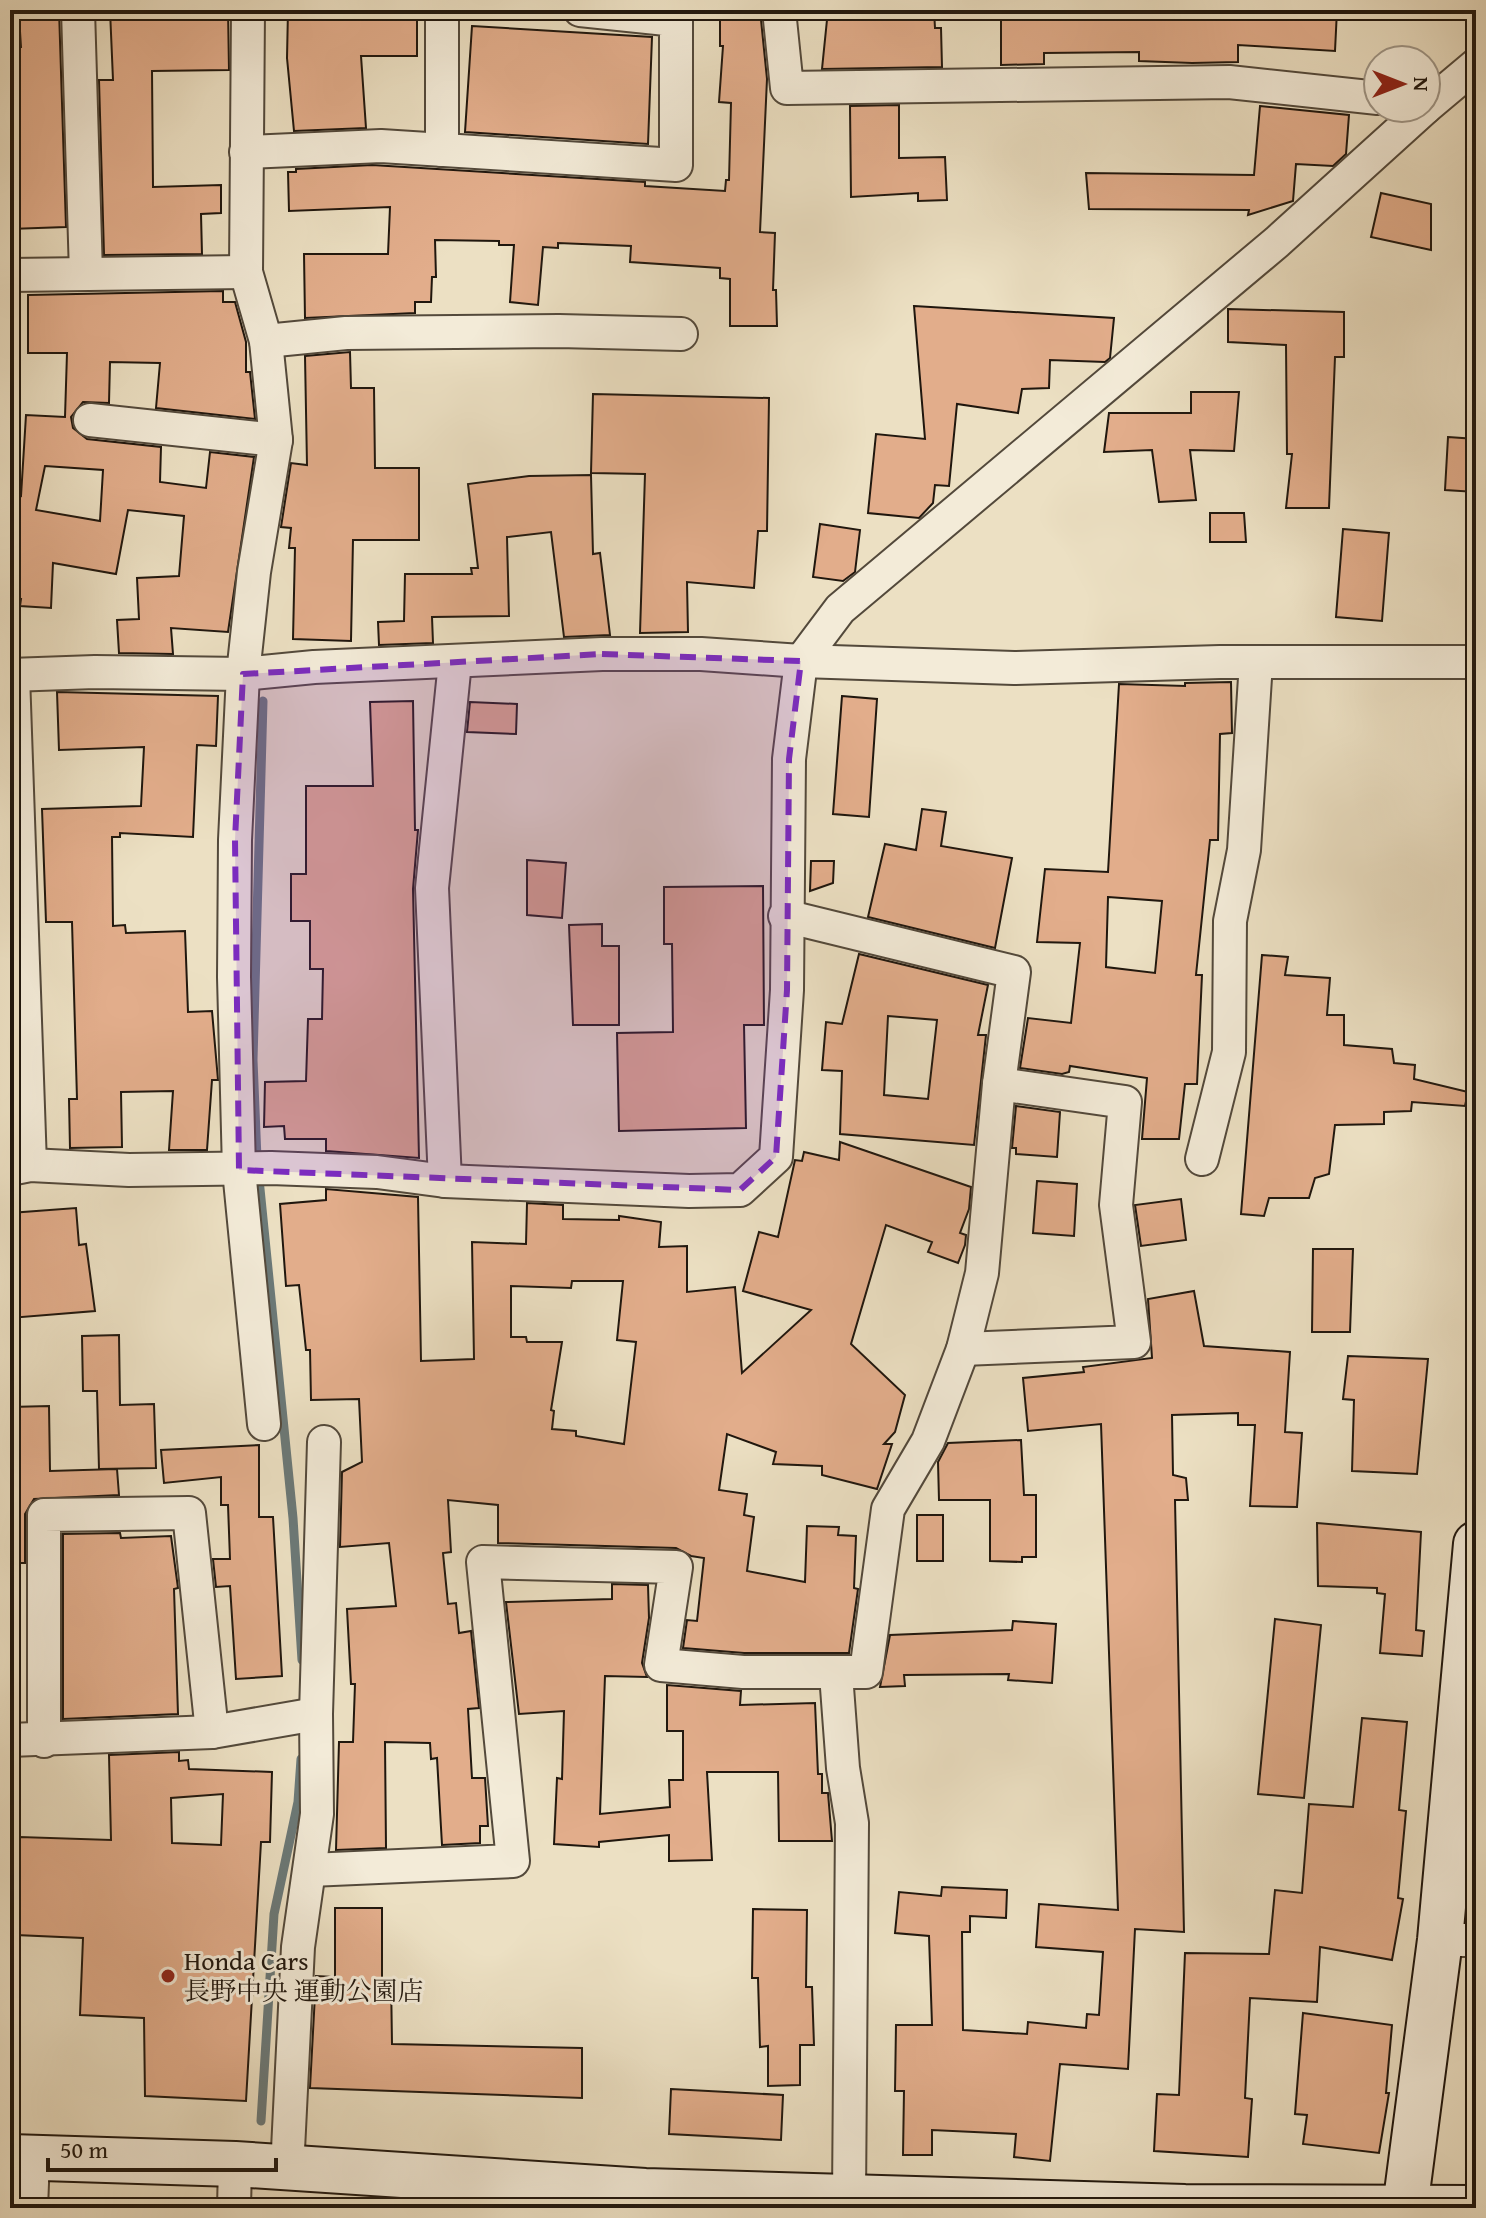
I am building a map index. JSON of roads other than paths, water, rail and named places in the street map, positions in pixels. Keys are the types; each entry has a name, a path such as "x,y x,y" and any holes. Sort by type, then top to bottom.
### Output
{"street":[{"path":"78,10 86,274"},
{"path":"248,10 246,272 266,341 276,440 254,572 243,674 235,870 254,1169 264,1424"},
{"path":"442,10 442,150"},
{"path":"246,152 381,146 676,165 676,20 580,10"},
{"path":"779,10 787,88 1229,82 1362,96"},
{"path":"1442,94 1472,73"},
{"path":"1406,124 1277,242 840,609 801,661 789,759 785,916 787,990 776,1157 740,1190 445,1181 377,1172 20,1167 12,675 95,672 243,674 328,666 602,654 701,654 801,661 1014,668 1256,662 1476,662"},
{"path":"10,275 246,272"},
{"path":"266,341 346,333 559,331 681,334"},
{"path":"90,420 276,440"},
{"path":"445,1181 432,888 455,662"},
{"path":"1202,1159 1229,1052 1230,921 1244,850 1256,662"},
{"path":"310,1870 513,1861 483,1562 676,1567 661,1665 836,1674 866,1672 888,1509 928,1441 963,1349 982,1273 999,1084 1014,972 785,916"},
{"path":"963,1349 1134,1342 1116,1205 1125,1102 999,1084"},
{"path":"287,2170 298,1947 317,1814 316,1714 324,1442"},
{"path":"44,1741 44,1515 189,1513 212,1732"},
{"path":"1405,2207 1458,1940 1476,1544"},
{"path":"836,1674 843,1768 852,1823 849,2197"},
{"path":"10,1740 212,1732 316,1714"},
{"path":"31,2208 22,2158 235,2164 644,2200 849,2197 1185,2207 1476,2208"},
{"path":"234,2208 235,2164"}],"waterway":[{"path":"263,701 253,1060 257,1159 293,1518 302,1660"},
{"path":"261,2121 274,1914 298,1802 301,1759"}],"place":[{"name":"Honda Cars 長野中央 運動公園店","path":"168,1976"}]}
